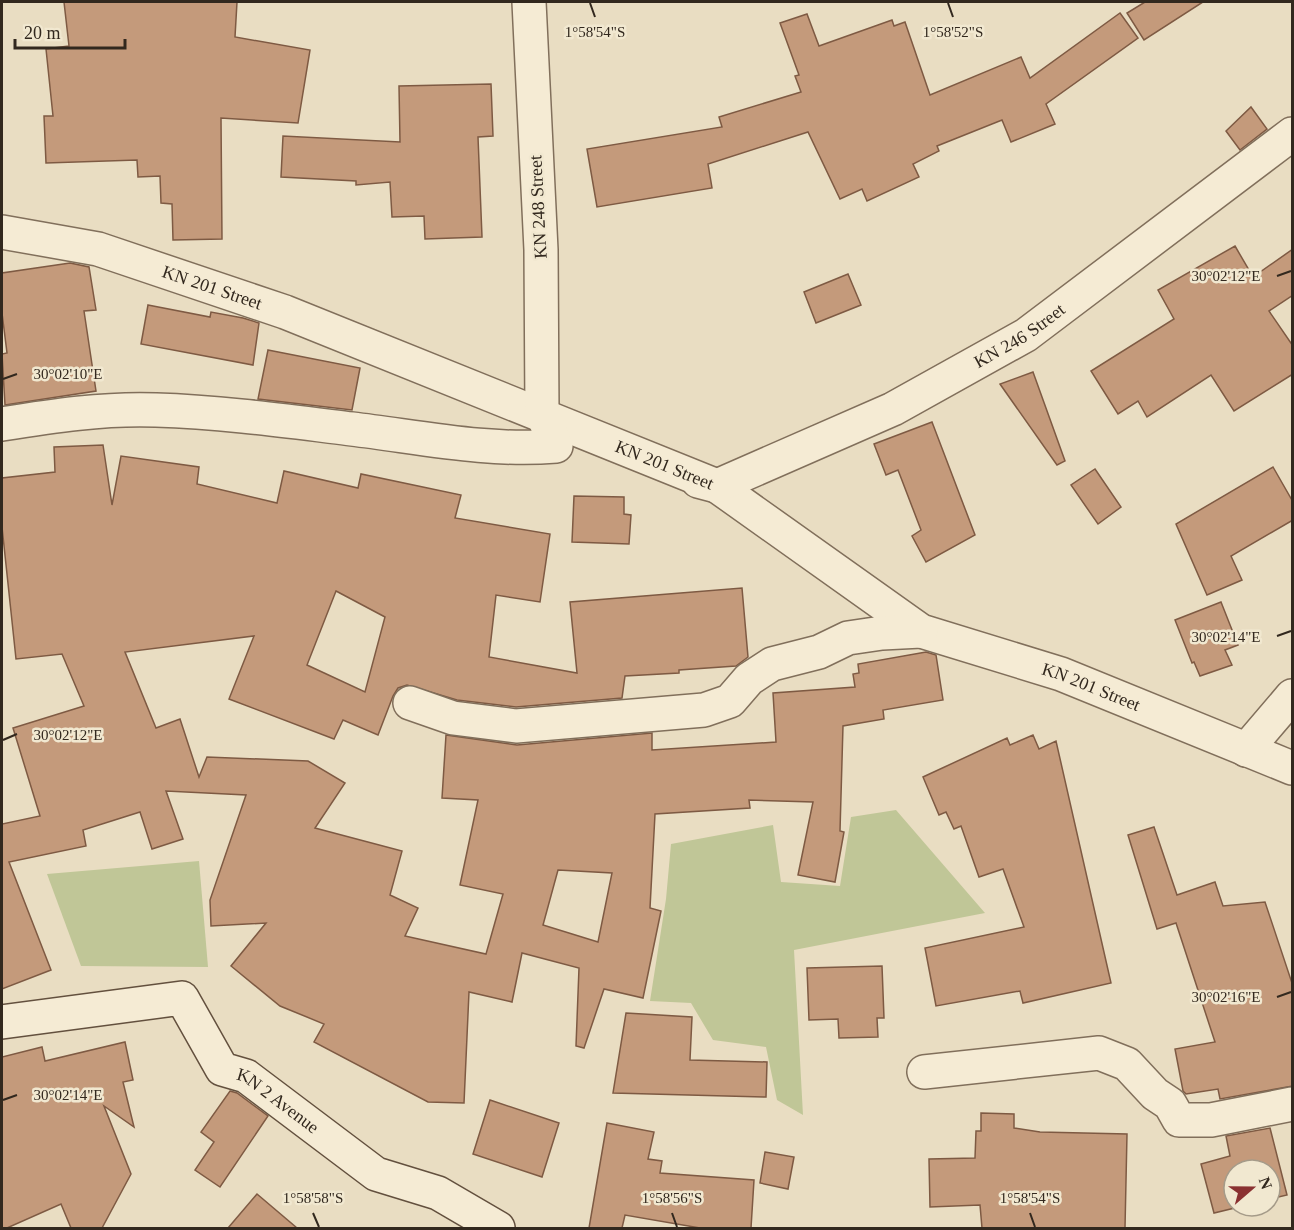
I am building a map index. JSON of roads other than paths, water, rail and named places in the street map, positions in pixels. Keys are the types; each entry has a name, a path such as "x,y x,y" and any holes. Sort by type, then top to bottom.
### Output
{"street":[{"name":"KN 248 Street","path":"529,2 541,250 542,413"},
{"name":"KN 246 Street","path":"717,486 893,409 1026,334 1293,134"},
{"name":"KN 201 Street","path":"2,232 98,249 285,312 542,413 717,486 921,631 1061,674 1293,768"},
{"path":"2,424 70,414 155,410 301,423 488,446 528,449 556,446 717,486"},
{"path":"542,413 556,446"},
{"path":"410,703 453,718 516,726 704,710 730,701 749,679 772,664 819,652 848,638 921,631"},
{"path":"1246,750 1293,696"},
{"name":"KN 2 Avenue","path":"2,1022 182,998 222,1070 246,1076 376,1174 438,1193 498,1228"},
{"path":"924,1072 1099,1053 1127,1064 1155,1094 1170,1104 1179,1120 1211,1120 1293,1104"}]}
